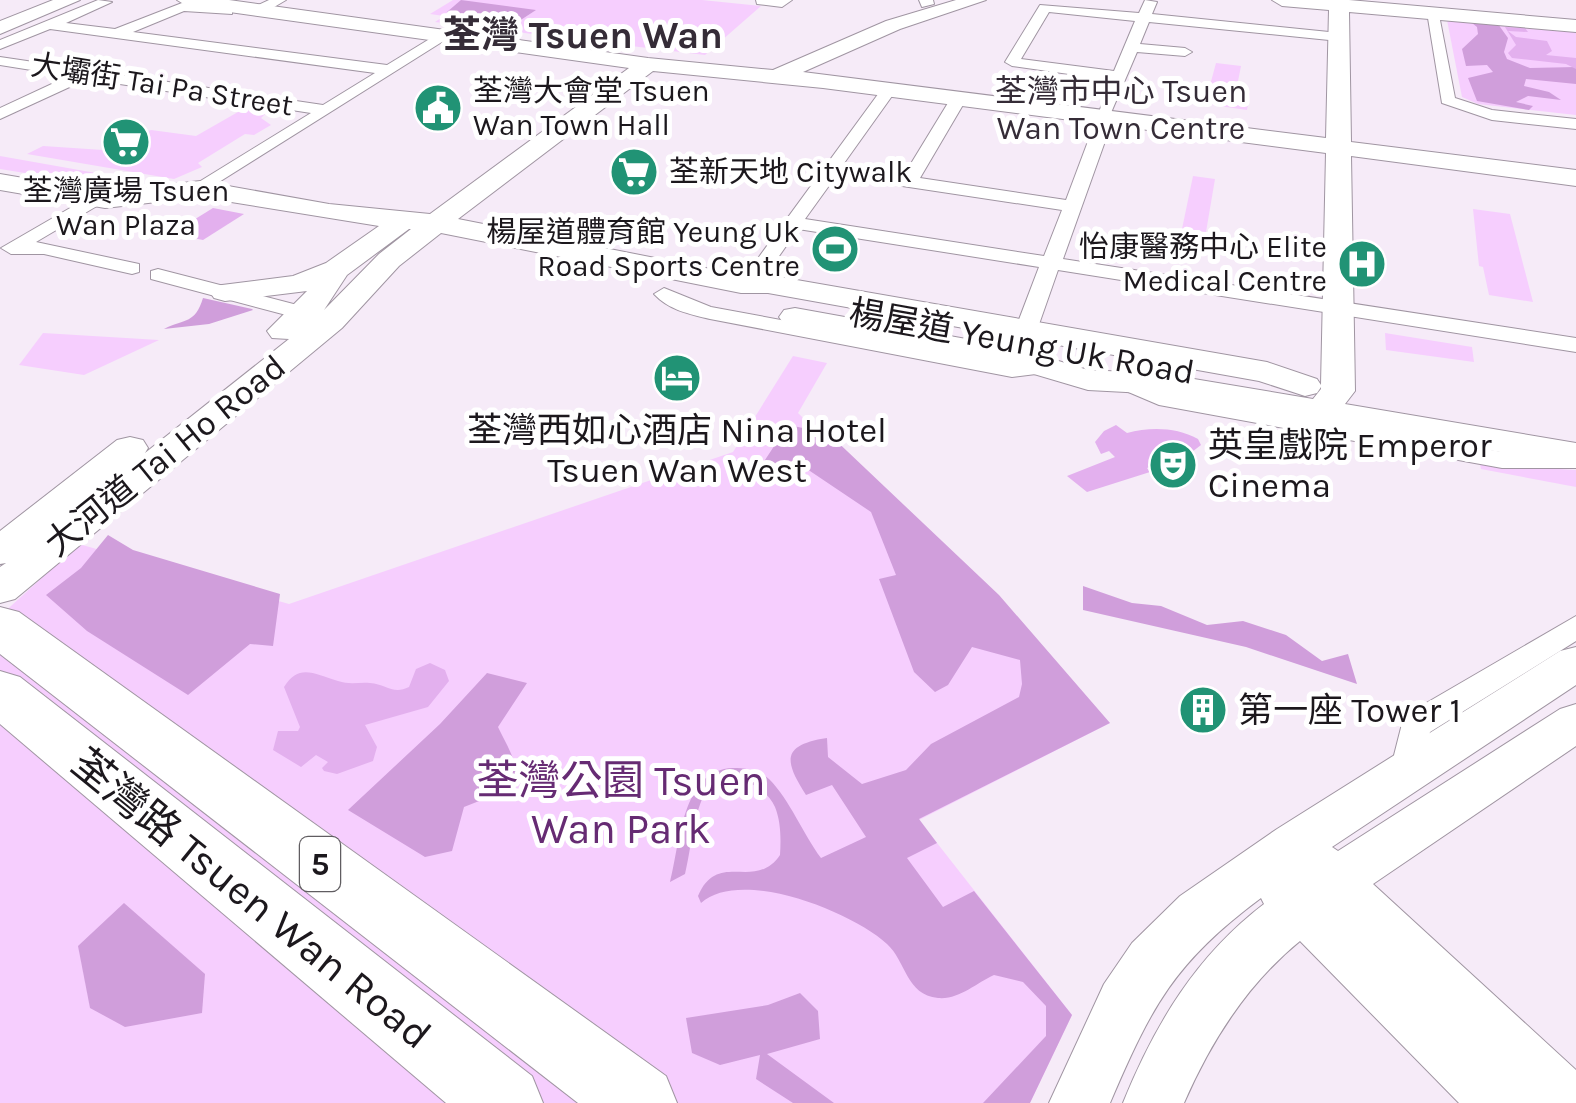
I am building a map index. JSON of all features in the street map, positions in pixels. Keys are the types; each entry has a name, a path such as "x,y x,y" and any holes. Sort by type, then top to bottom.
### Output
{"highway":[{"name":"荃灣路 Tsuen Wan Road","path":"0,626 640,1103"},
{"name":"荃灣路 Tsuen Wan Road","path":"0,692 505,1103"}],"main road":[{"path":"0,16 42,0"},
{"path":"0,28 70,0"},
{"path":"231,0 592,48 633,58 758,57 810,48"},
{"path":"1282,0 1576,26"},
{"name":"大河道 Tai Ho Road","path":"317,317 336,269 510,178 577,95 769,72 945,2"},
{"name":"大河道 Tai Ho Road","path":"769,72 810,48 945,2"},
{"path":"1315,403 1339,308 1340,3"},
{"path":"181,4 269,5 373,26 550,50 817,74 1105,115"},
{"path":"817,74 847,43"},
{"path":"550,50 570,63 577,95"},
{"name":"大河道 Tai Ho Road","path":"0,588 13,546 317,317 389,260 492,163 577,95 633,58"},
{"path":"703,60 888,90 1576,175"},
{"path":"0,182 96,199 140,198 200,189 328,212 348,222 420,228"},
{"name":"楊屋道 Yeung Uk Road","path":"420,228 741,284 785,298 1270,387 1315,403 1576,457"},
{"name":"楊屋道 Yeung Uk Road","path":"420,228 664,294 694,296 1016,358 1036,368 1134,386 1164,384 1576,430"},
{"path":"225,292 298,284 336,269"},
{"name":"楊屋道 Yeung Uk Road","path":"741,284 768,284 1267,372 1315,403"},
{"path":"1153,1103 1183,1037 1298,874 1411,748 1576,663"},
{"path":"1079,1103 1124,1004 1152,961 1199,913 1298,874 1576,722"},
{"path":"1298,874 1502,1103"},
{"path":"1298,874 1567,1103"}],"street":[{"path":"762,1 785,0"},
{"path":"1026,330 1118,76 1151,0"},
{"path":"0,45 105,2"},
{"path":"119,33 181,4 342,26 373,26"},
{"path":"1118,76 1012,62 1044,8 1339,37"},
{"path":"1432,15 1448,100 1470,110 1576,124"},
{"path":"49,25 388,70"},
{"path":"200,189 446,34"},
{"path":"414,54 502,43"},
{"path":"1130,47 1186,52"},
{"name":"大壩街 Tai Pa Street","path":"0,60 324,110"},
{"path":"0,114 85,74"},
{"path":"741,284 763,265 888,90"},
{"path":"909,182 959,98"},
{"path":"832,170 1071,206"},
{"path":"6,252 96,199"},
{"path":"793,223 1576,345"},
{"path":"6,252 35,247 132,268"},
{"path":"0,268 75,256"},
{"name":"大河道 Tai Ho Road","path":"158,274 317,317"},
{"path":"1411,748 1576,627"}],"green space":[{"path":"453,0 702,0 761,6 705,55 435,22 444,16 430,14"},
{"path":"1447,20 1576,31 1576,115 1478,104 1462,97"},
{"path":"1216,63 1241,66 1236,91 1250,93 1247,110 1205,104"},
{"path":"245,108 268,111 261,118 271,125 254,135 245,134 198,163 202,167 174,179 27,154 43,146 103,150 151,130 196,136"},
{"path":"0,156 141,181 62,179 0,169"},
{"path":"1193,176 1215,179 1206,232 1182,229"},
{"path":"1473,209 1510,214 1533,302 1489,295 1483,267 1479,266"},
{"path":"43,333 159,340 84,375 19,365"},
{"path":"1385,333 1472,347 1474,362 1386,350"},
{"name":"荃灣公園 Tsuen Wan Park","path":"793,356 827,363 798,413 1110,723 919,820 1072,1015 1030,1103 0,1103 0,616 79,544 289,604 733,452"},
{"path":"1480,464 1576,470 1576,487 1481,469"}],"shaded area":[{"path":"461,0 536,10 510,27 449,20 447,12"},
{"path":"1467,19 1498,24 1508,38 1504,52 1507,59 1530,68 1576,67 1576,84 1526,79 1524,86 1549,92 1561,100 1528,96 1516,102 1533,106 1529,110 1477,101 1468,78 1493,72 1487,65 1466,66 1462,49 1478,34 1477,27"},
{"path":"1505,27 1525,28 1528,32 1508,31 1516,37 1547,41 1552,51 1546,55 1576,58 1576,69 1566,64 1512,58 1508,53 1516,45"},
{"path":"213,208 244,214 203,240 171,234"},
{"path":"203,298 253,310 209,324 164,329 193,316"},
{"path":"788,425 828,433 999,595 1110,723 919,819 937,843 907,858 943,907 974,891 1072,1015 1030,1103 983,1103 1046,1036 1046,1006 1023,982 994,975 953,996 927,996 913,984 887,944 823,907 768,892 742,890 719,893 701,903 698,896 706,882 716,875 759,870 780,855 775,807 762,790 731,779 711,786 697,813 685,874 670,882 693,794 716,772 747,769 769,779 821,858 866,837 832,785 806,795 791,764 794,750 827,738 828,757 862,784 906,770 931,744 1019,697 1020,660 972,647 948,685 935,692 914,672 879,579 896,575 871,512 807,469 763,463"},
{"path":"1116,425 1127,433 1154,429 1181,432 1198,439 1201,445 1188,455 1147,468 1150,472 1087,492 1067,476 1115,457 1109,451 1101,454 1095,442"},
{"path":"108,535 133,550 280,594 273,646 250,644 188,695 87,631 46,595 81,568"},
{"path":"1083,586 1132,603 1161,606 1207,625 1243,621 1286,635 1322,661 1348,654 1357,684 1246,647 1083,610"},
{"path":"430,663 445,670 449,681 428,707 365,725 377,747 373,761 337,774 324,771 322,768 328,762 316,755 301,767 273,750 278,731 298,731 300,727 284,687 295,675 308,672 342,682 398,690 409,687 416,669"},
{"path":"487,673 527,683 498,727 515,763 517,786 464,807 452,851 425,857 348,810 440,724"},
{"path":"124,903 205,974 202,1013 125,1027 90,1008 78,946"},
{"path":"800,993 818,1011 820,1039 767,1054 834,1103 793,1103 756,1079 760,1055 720,1065 692,1053 686,1018 768,1005"}],"pier":[{"path":"22,0 87,0 0,38 0,9"}],"place":[{"name":"荃灣大會堂 Tsuen Wan Town Hall","path":"438,108"},
{"name":"荃灣廣場 Tsuen Wan Plaza","path":"126,142"},
{"name":"荃新天地 Citywalk","path":"634,172"},
{"name":"楊屋道體育館 Yeung Uk Road Sports Centre","path":"835,249"},
{"name":"怡康醫務中心 Elite Medical Centre","path":"1362,264"},
{"name":"荃灣西如心酒店 Nina Hotel Tsuen Wan West","path":"677,378"},
{"name":"英皇戲院 Emperor Cinema","path":"1173,465"},
{"name":"第一座 Tower 1","path":"1203,710"}],"district":[{"name":"荃灣 Tsuen Wan","path":"583,35"},
{"name":"荃灣市中心 Tsuen Wan Town Centre","path":"1121,110"}]}
